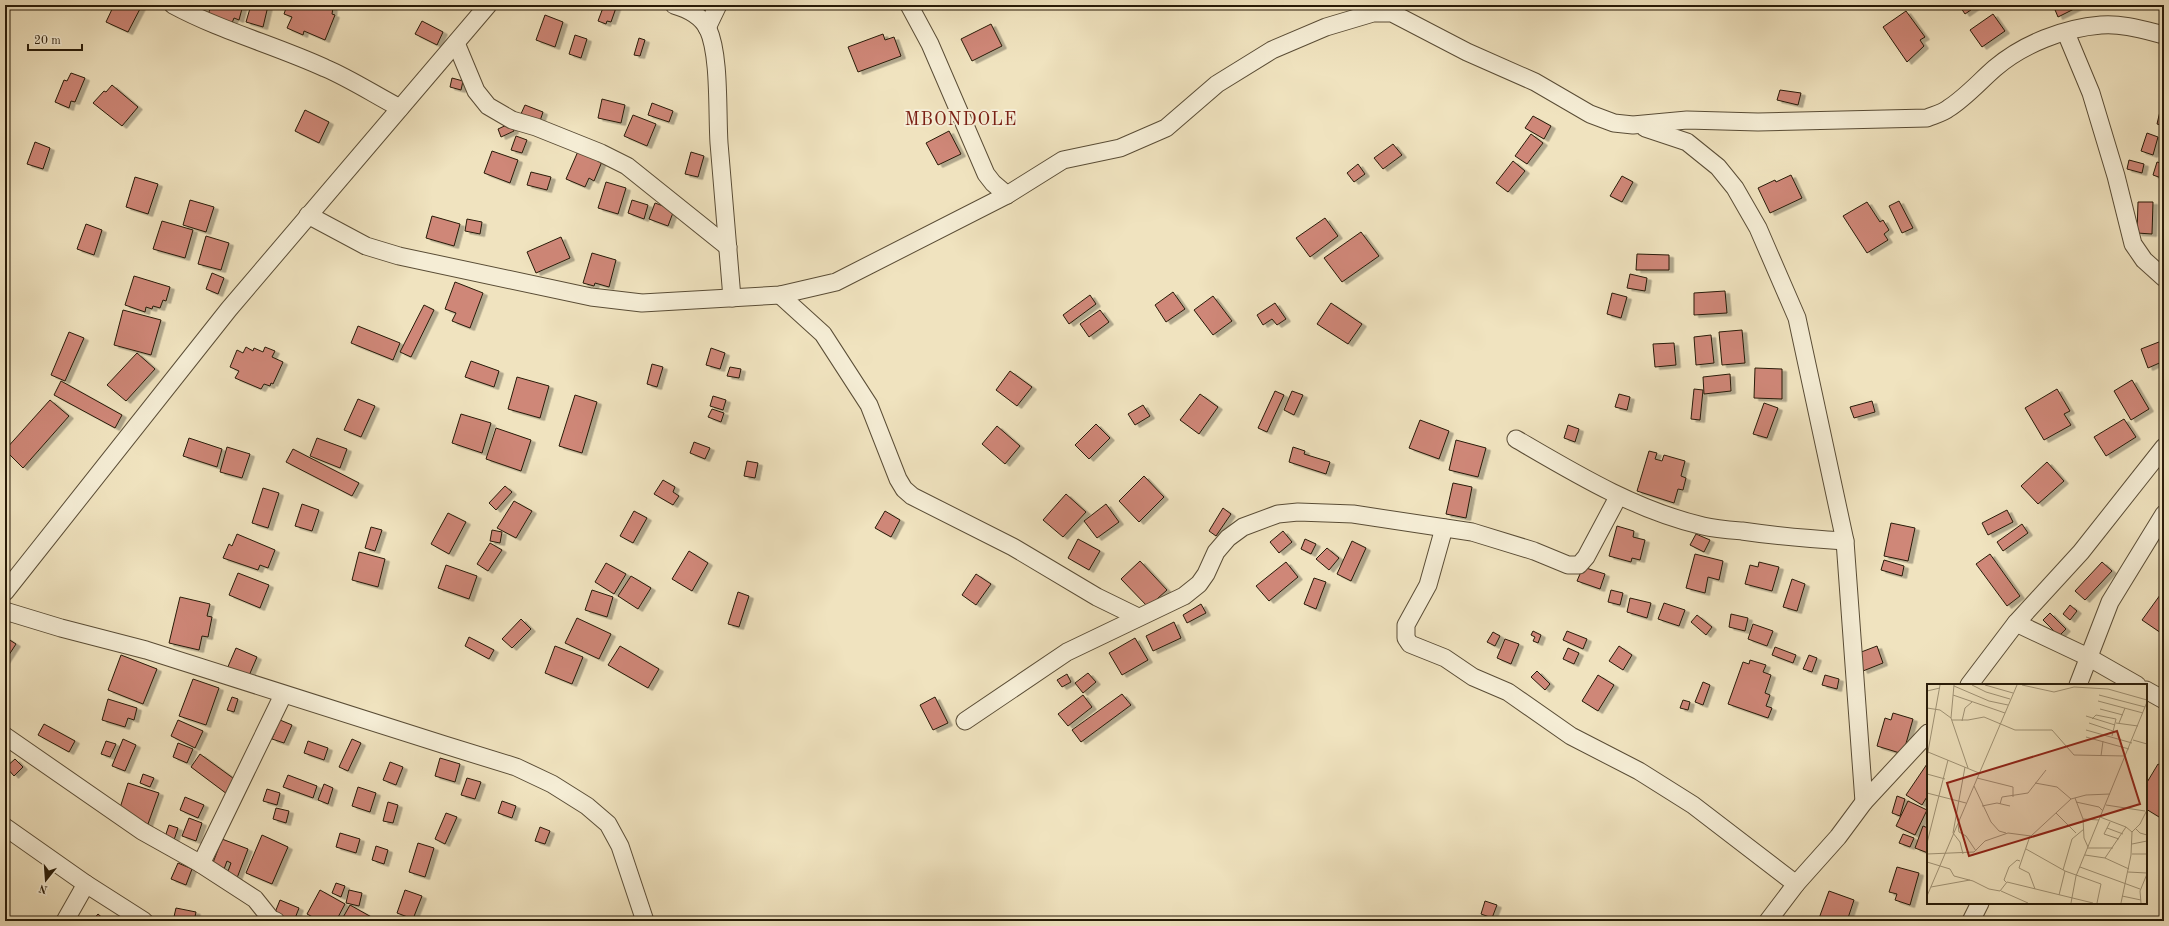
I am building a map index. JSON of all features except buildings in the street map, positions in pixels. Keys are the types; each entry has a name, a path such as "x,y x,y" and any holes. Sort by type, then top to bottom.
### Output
{"street":[{"path":"172,5 193,16 255,42 325,68 400,108"},
{"path":"5,592 229,309 488,5"},
{"path":"674,5 687,9 700,17 708,28 714,46 719,143 732,298"},
{"path":"708,28 718,5"},
{"path":"909,5 930,44 986,174 993,183 1007,195"},
{"path":"308,215 366,246 399,256 591,297 642,303 780,296 836,282 1007,195 1063,160 1120,148 1166,128 1217,84 1272,50 1351,18 1395,9 1467,52 1535,82 1590,114 1614,123 1633,125 1665,133 1687,142 1718,166 1735,188 1758,228 1797,318 1845,542 1864,802"},
{"path":"1633,125 1688,120 1758,122 1927,118 1948,109 2016,53 2035,43 2066,33 2102,25 2134,28 2164,35"},
{"path":"2066,33 2091,94 2116,176 2133,244 2144,260 2164,278"},
{"path":"456,43 476,91 488,106 512,120 536,127 601,153 627,166 728,247"},
{"path":"780,296 823,334 869,405 898,480 904,489 912,496 1013,547 1097,597 1138,616"},
{"path":"1516,439 1618,497 1663,514 1703,526 1788,538 1845,542"},
{"path":"1970,684 2016,623 2081,552 2164,447"},
{"path":"965,721 1067,652 1138,616 1184,596 1199,584 1206,574 1216,552 1228,538 1243,527 1278,514 1298,512 1353,514 1472,532 1498,539 1568,565 1579,565 1586,557 1618,497"},
{"path":"2078,684 2110,602 2164,514"},
{"path":"1444,528 1428,585 1406,625 1406,638 1410,644 1445,658 1474,677 1508,692 1572,736 1639,771 1693,806 1796,884"},
{"path":"5,610 61,628 146,650 516,767 552,784 587,806 608,824 620,846 645,921"},
{"path":"2016,623 2088,657 2135,684"},
{"path":"2147,691 2164,700"},
{"path":"201,864 283,694"},
{"path":"1768,921 1796,884 1833,842 1864,802 1927,734"},
{"path":"5,736 142,831 201,864 255,899 270,919 276,921"},
{"path":"5,827 86,884 144,921"},
{"path":"65,921 86,884"},
{"path":"1971,921 1980,904"}],"district":[{"name":"MBONDOLE","path":"961,120"}]}
